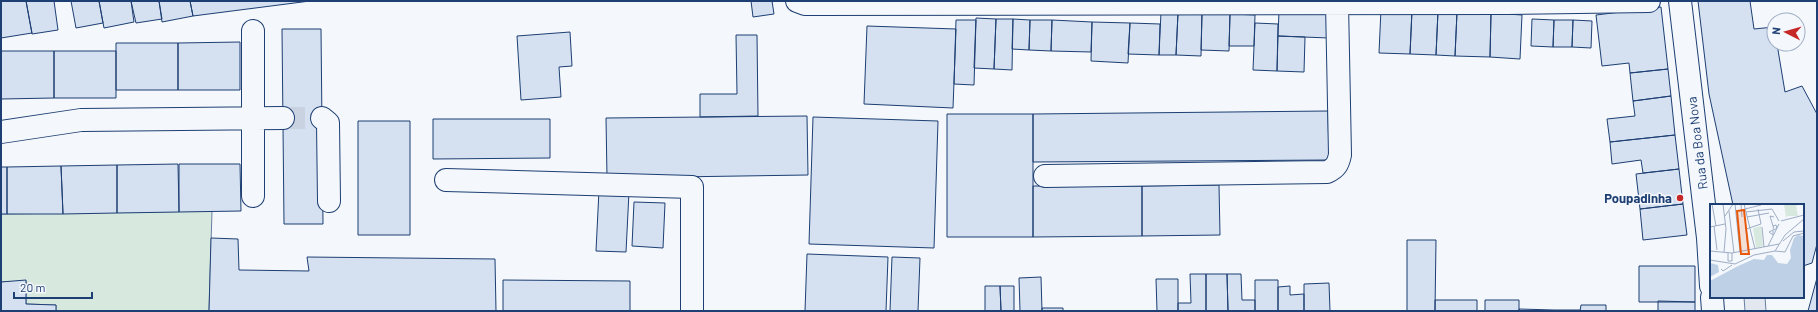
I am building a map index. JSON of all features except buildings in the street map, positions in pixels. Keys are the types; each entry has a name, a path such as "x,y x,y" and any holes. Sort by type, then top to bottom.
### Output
{"street":[{"path":"798,1 805,4 1508,3 1649,1"},
{"name":"Rua da Boa Nova","path":"1680,1 1708,238 1710,270"},
{"path":"1045,176 1327,172 1334,169 1338,164 1340,155 1337,3"},
{"path":"253,31 253,196"},
{"path":"1,132 81,120 283,118"},
{"path":"322,118 328,123 329,201"},
{"path":"446,180 692,188 692,311"},
{"path":"1712,298 1713,311"}],"shaded area":[{"path":"212,211 209,311 56,311 56,305 26,304 26,281 1,282 1,214"},
{"path":"1744,298 1765,298 1766,311 1745,311"}],"tunnel":[{"path":"283,118 322,118"}],"place":[{"name":"Poupadinha","path":"1680,198"}]}
